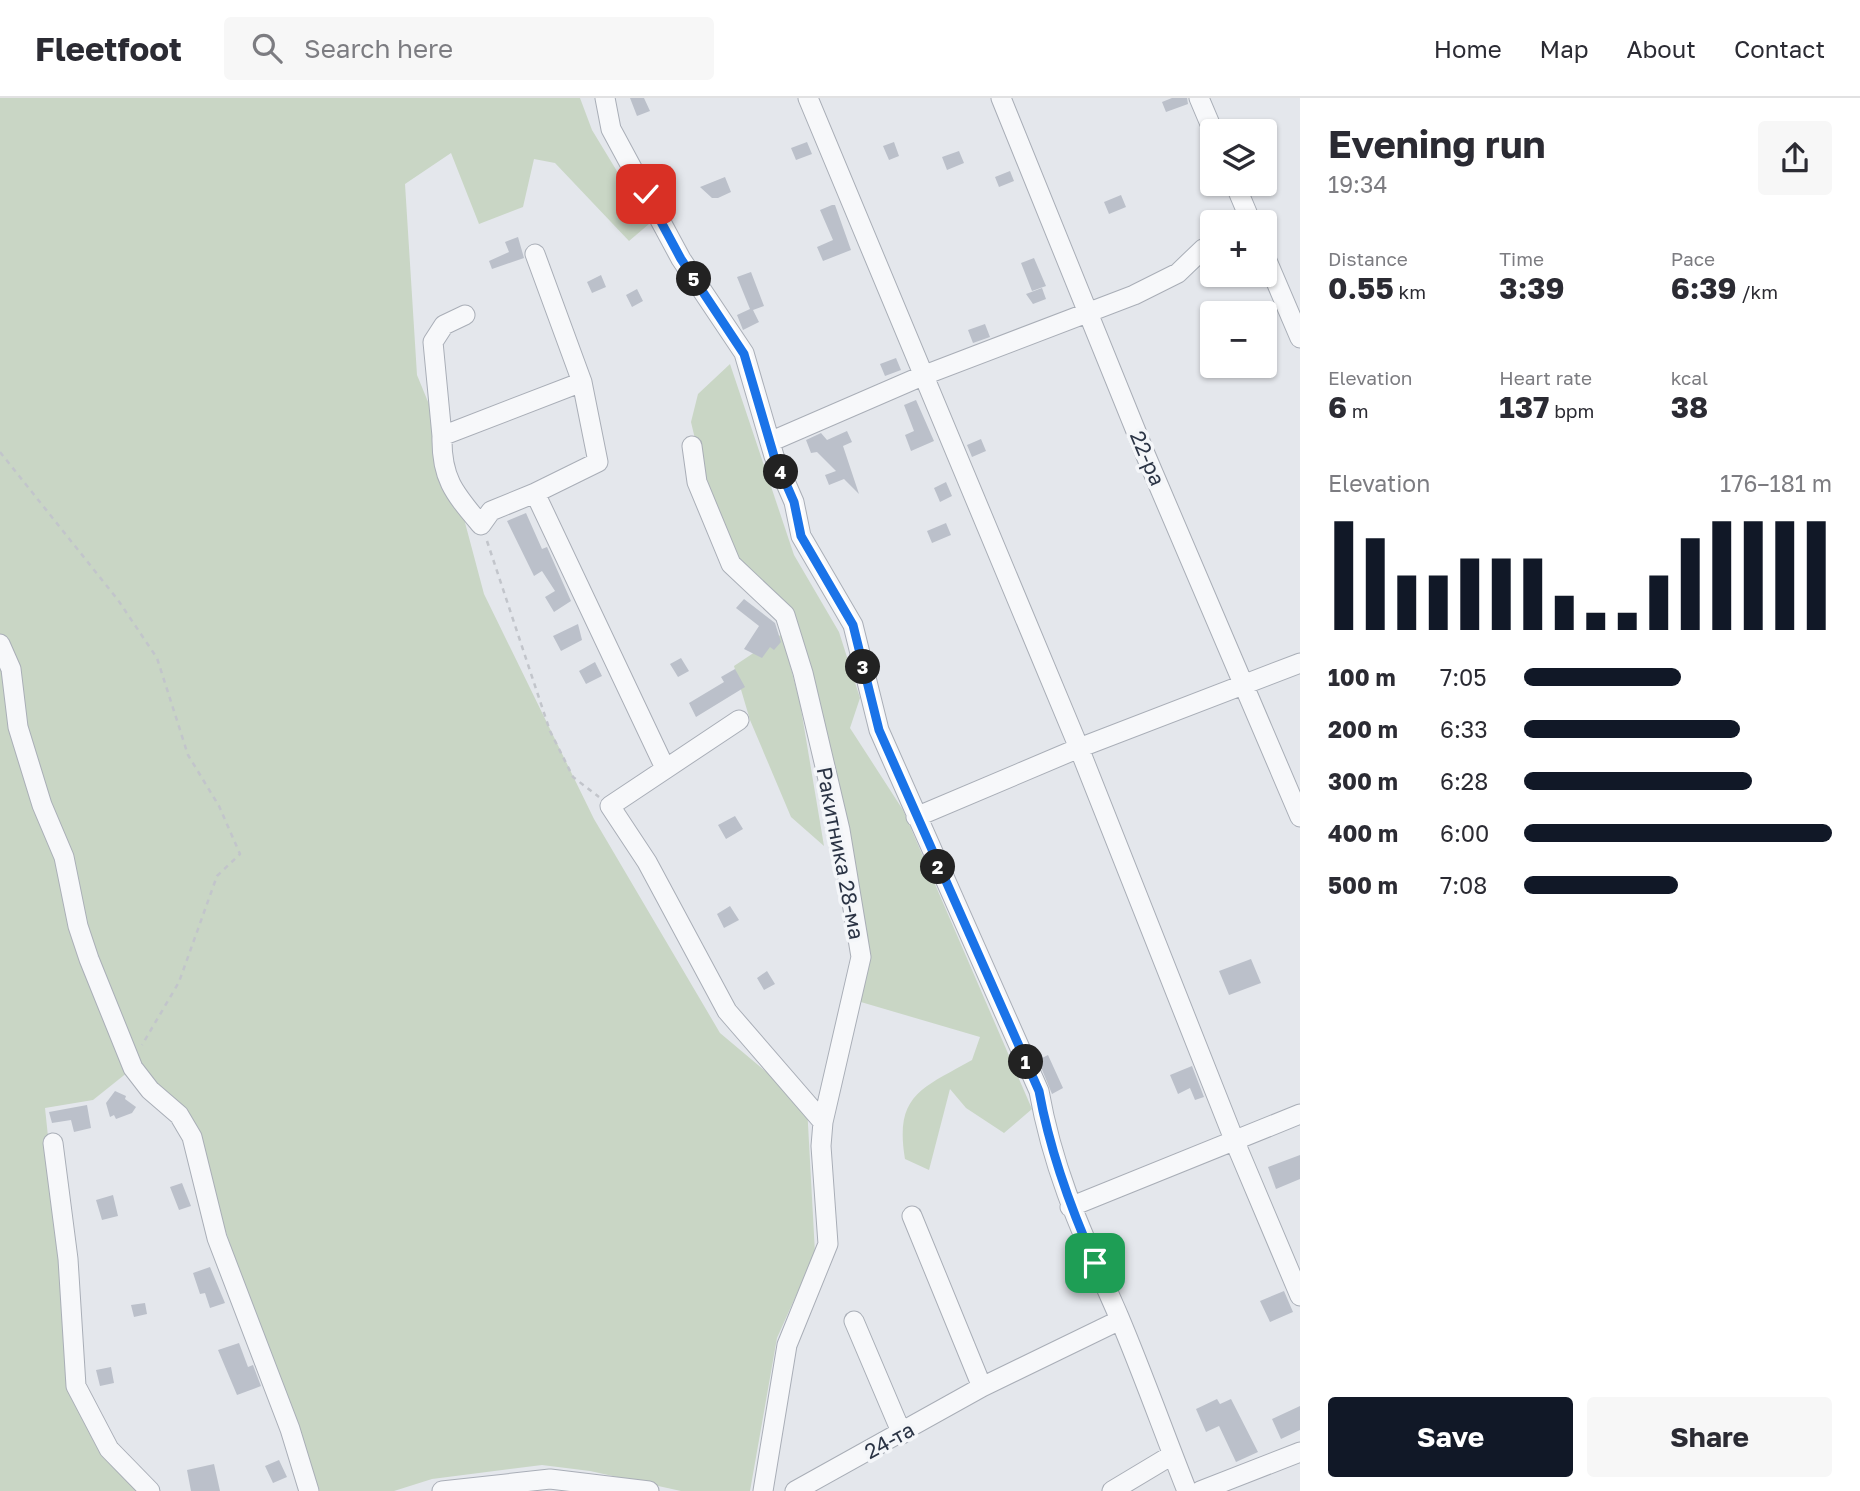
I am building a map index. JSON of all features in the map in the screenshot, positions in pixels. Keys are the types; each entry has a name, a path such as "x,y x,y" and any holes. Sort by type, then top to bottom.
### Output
{"street":[{"path":"605,98 611,129 674,247 744,354 772,441 774,456 794,502 801,536 853,625 879,730 1039,1091 1048,1142 1070,1207 1120,1320 1187,1491"},
{"path":"808,98 1079,748 1235,1142 1300,1296"},
{"name":"22-ра","path":"1001,98 1300,817"},
{"path":"1199,98 1208,119"},
{"path":"772,441 922,376 1134,295 1178,273 1200,252"},
{"path":"465,315 444,325 433,341 442,436 441,461 452,491 481,525 491,511 598,462 582,382 535,254"},
{"path":"1277,284 1300,338"},
{"path":"442,436 582,382"},
{"name":"Ракитника 28-ма","path":"692,446 696,482 731,564 785,615 803,673 840,830 861,957 823,1122 821,1146 828,1244 787,1345 763,1491"},
{"path":"535,493 665,768"},
{"path":"0,645 11,669 18,727 42,804 70,879 78,926 133,1068 150,1090 179,1115 192,1136 217,1238 290,1429 309,1491"},
{"path":"916,817 1079,748 1300,663"},
{"path":"740,720 610,806 647,862 727,1012 823,1122"},
{"path":"1070,1207 1300,1114"},
{"path":"53,1143 68,1259 76,1386 109,1448 150,1491"},
{"path":"912,1216 982,1387"},
{"name":"24-та","path":"795,1491 902,1434 982,1387 1120,1320"},
{"path":"855,1321 902,1434"},
{"path":"1200,1491 1300,1452"},
{"path":"1112,1491 1172,1455"},
{"path":"443,1491 550,1479 649,1491"}],"path":[{"path":"0,452 118,600 157,658 188,755 219,807 240,854 217,876 179,982 143,1041 133,1068"},
{"path":"481,525 550,731 573,777 610,806"}],"green space":[{"path":"0,98 580,98 592,130 649,224 629,241 555,163 534,159 523,207 479,224 451,153 405,184 417,375 442,436 484,594 594,819 720,1033 807,1106 815,1253 777,1338 750,1491 681,1491 590,1471 542,1465 432,1479 394,1491 320,1491 259,1338 192,1122 133,1068 93,1100 45,1108 74,1384 149,1491 0,1491"},
{"path":"730,364 794,555 839,632 860,698 850,728 903,810 1032,1109 1004,1133 966,1108 950,1089 929,1170 905,1159 903,1137 908,1106 926,1086 972,1060 980,1037 854,1000 864,958 811,668 737,557 705,481 691,422 698,394"},
{"path":"782,634 800,703 824,846 791,817 750,720 734,666"}],"building":[{"path":"630,98 644,98 650,111 637,116"},
{"path":"1172,98 1187,98 1188,104 1166,112 1162,102"},
{"path":"807,142 812,154 796,160 791,148"},
{"path":"894,142 899,156 889,160 883,146"},
{"path":"959,151 964,163 947,170 942,157"},
{"path":"1010,171 1014,181 999,187 995,177"},
{"path":"725,177 731,192 718,198 712,198 700,187"},
{"path":"1121,195 1126,207 1109,214 1104,202"},
{"path":"835,205 851,250 823,261 817,247 833,240 820,210"},
{"path":"518,237 524,258 492,269 489,261 509,252 505,242"},
{"path":"1034,258 1046,286 1032,291 1021,263"},
{"path":"751,272 764,306 753,310 759,322 743,330 737,315 750,309 737,277"},
{"path":"601,275 606,287 592,293 587,282"},
{"path":"1042,288 1046,299 1033,304 1026,294"},
{"path":"637,289 643,301 632,307 626,295"},
{"path":"985,324 990,337 973,343 968,330"},
{"path":"896,358 901,370 885,376 880,364"},
{"path":"916,400 934,441 911,451 905,435 914,431 904,405"},
{"path":"847,431 852,442 843,446 859,494 844,479 829,485 825,475 836,471 817,452 811,453 806,440 821,433 827,440"},
{"path":"981,439 986,451 972,457 967,445"},
{"path":"946,482 952,496 940,502 934,488"},
{"path":"526,513 542,549 547,547 571,601 554,612 545,597 555,591 542,571 534,576 507,521"},
{"path":"946,523 951,535 932,543 927,531"},
{"path":"744,599 775,623 781,642 774,650 770,647 762,658 744,649 759,626 736,608"},
{"path":"578,624 582,640 561,651 553,636"},
{"path":"681,658 689,671 678,677 670,664"},
{"path":"595,662 602,676 586,684 579,671"},
{"path":"735,669 745,687 696,717 689,703 724,682 721,677"},
{"path":"735,816 743,829 726,839 718,825"},
{"path":"730,906 739,920 724,928 717,914"},
{"path":"1251,959 1261,983 1229,995 1219,971"},
{"path":"767,971 775,984 764,990 757,978"},
{"path":"1048,1055 1063,1088 1052,1094 1038,1060"},
{"path":"1192,1066 1204,1097 1195,1100 1190,1088 1178,1094 1170,1075"},
{"path":"115,1091 126,1096 125,1099 136,1107 132,1113 116,1119 114,1115 110,1117 106,1103"},
{"path":"87,1105 91,1128 74,1132 71,1120 52,1123 49,1112"},
{"path":"1300,1155 1300,1179 1276,1189 1268,1167"},
{"path":"182,1183 191,1206 179,1210 170,1187"},
{"path":"113,1195 118,1216 102,1220 96,1200"},
{"path":"210,1267 225,1303 210,1308 205,1293 200,1294 193,1273"},
{"path":"1284,1291 1293,1312 1270,1322 1260,1301"},
{"path":"145,1303 147,1314 134,1317 131,1305"},
{"path":"239,1343 248,1367 253,1365 261,1386 237,1395 218,1350"},
{"path":"111,1367 114,1383 100,1386 96,1370"},
{"path":"1217,1399 1220,1404 1231,1399 1258,1452 1236,1462 1219,1426 1206,1432 1196,1409"},
{"path":"1300,1406 1300,1430 1281,1439 1272,1419"},
{"path":"279,1460 287,1477 273,1483 265,1466"},
{"path":"214,1464 220,1491 191,1491 187,1470"}],"route":[{"path":"646,194 681,259 744,354 772,441 774,456 794,502 801,536 853,625 879,730 1039,1091 1048,1142 1070,1207 1095,1263"}]}
